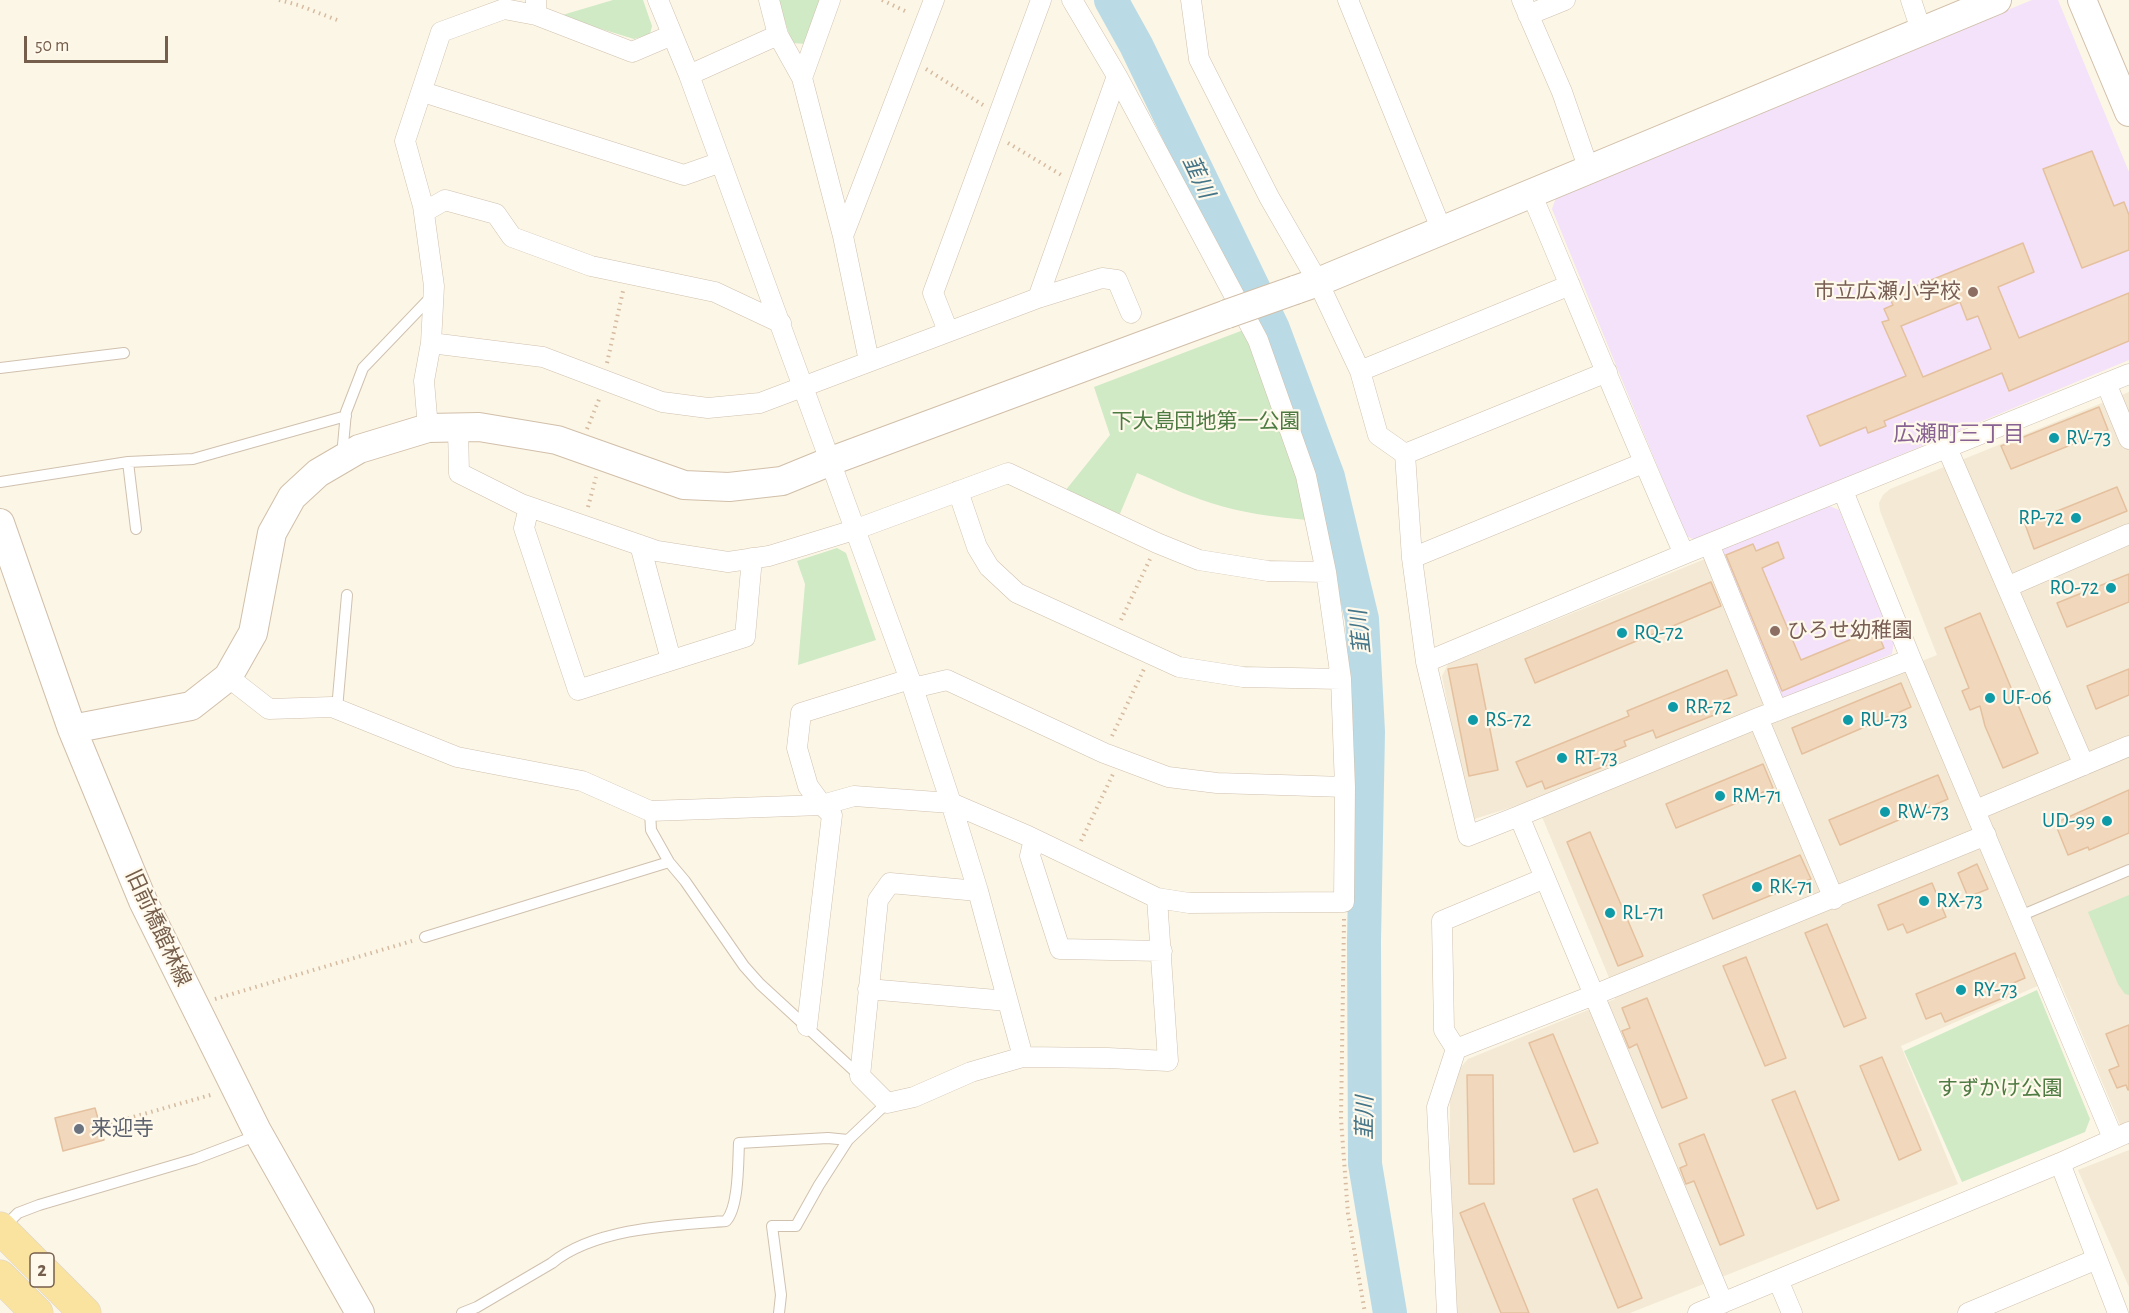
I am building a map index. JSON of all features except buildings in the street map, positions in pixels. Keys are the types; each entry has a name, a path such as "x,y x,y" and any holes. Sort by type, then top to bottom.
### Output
{"main road":[{"name":"2","path":"0,1229 85,1313"},
{"name":"2","path":"0,1276 37,1313"}],"street":[{"path":"658,0 689,75 781,323 911,684 978,891 1023,1057"},
{"path":"769,0 778,35 802,78 843,236 869,361"},
{"path":"802,78 830,0"},
{"path":"843,236 934,0"},
{"path":"948,331 933,293 1041,0"},
{"path":"228,677 269,709 332,707 458,757 582,781 650,811 822,805 854,796 951,802 1157,898 1189,903 1344,902 1345,787 1341,679 1326,572 1306,476 1258,340 1117,76 1072,0"},
{"path":"1191,0 1198,59 1269,197 1307,286 1360,371 1378,435 1405,454"},
{"path":"1348,0 1442,231"},
{"path":"1565,0 1525,7 1562,92 1588,170"},
{"path":"1911,0 1922,33"},
{"path":"72,729 190,705 228,677 253,633 272,533 292,497 318,473 359,449 428,428 479,427 557,440 684,485 729,487 782,481 1307,286 1997,0"},
{"path":"2082,0 2129,112"},
{"path":"428,428 424,381 431,343 433,295 424,212 405,141 441,32 504,9 536,8 632,52 672,35"},
{"path":"689,75 778,35"},
{"path":"1038,298 1117,76"},
{"path":"423,92 684,175 721,162"},
{"path":"1531,194 1684,554"},
{"path":"424,212 444,200 496,214 512,237 591,266 715,292 781,323"},
{"path":"431,343 543,357 662,402 708,408 760,403 1038,298 1102,278 1118,280 1131,313"},
{"path":"1360,371 1570,285"},
{"path":"1405,454 1607,372"},
{"path":"1426,662 1684,554 2129,374"},
{"path":"2106,383 2129,439"},
{"path":"458,428 459,473 529,507 657,551 728,562 769,556 854,530 1008,473 1157,543 1199,560 1268,571 1326,572"},
{"path":"1947,448 2084,765"},
{"path":"1405,454 1412,558 1426,662 1468,836 1758,718 1911,659"},
{"path":"1412,558 1643,462"},
{"path":"958,491 977,547 989,567 1017,593 1179,668 1243,677 1341,679"},
{"path":"1698,1313 2060,1163 2121,1135 2020,916 1911,659 1843,491"},
{"path":"529,507 524,528 578,690 745,637 752,558"},
{"name":"旧前橋館林線","path":"0,523 72,729 143,902 258,1135 360,1313"},
{"path":"2007,587 2129,534"},
{"path":"1709,544 1777,711"},
{"path":"640,545 671,660"},
{"path":"807,1026 832,814 808,786 797,748 801,713 911,684 947,680 1112,756 1168,777 1217,783 1345,787"},
{"path":"1758,718 1834,899"},
{"path":"1976,810 2129,746"},
{"path":"1520,816 1724,1303"},
{"path":"1455,1049 1834,899 1986,836"},
{"path":"1034,839 1030,856 1060,949 1162,951"},
{"path":"1447,1313 1437,1107 1455,1049 1444,1030 1443,921 1545,878"},
{"path":"978,891 890,883 878,900 860,1076 887,1103 914,1097 971,1072 1023,1057 1168,1061 1157,898"},
{"path":"868,989 1008,1001"},
{"path":"2060,1163 2118,1313"},
{"path":"1968,1313 2097,1259"},
{"path":"1778,1280 1792,1313"}],"lane":[{"path":"342,459 346,416 363,368 433,295"},
{"path":"0,369 124,353"},
{"path":"0,482 128,462 193,459 346,416"},
{"path":"128,462 136,529"},
{"path":"337,709 347,595"},
{"path":"650,811 651,830 669,862 685,881 744,966 760,984 860,1076"},
{"path":"425,937 669,862"},
{"path":"2020,916 2129,870"},
{"path":"779,1313 781,1295 772,1226 796,1226 848,1140 887,1103"},
{"path":"0,1229 18,1213 39,1205 195,1159 258,1135"},
{"path":"462,1313 477,1307 552,1263 563,1254 599,1240 664,1226 726,1221 730,1218 735,1194 739,1143 828,1138 848,1140"}],"path":[{"path":"279,0 337,20"},
{"path":"882,0 926,21"},
{"path":"911,60 999,115"},
{"path":"992,133 1079,185"},
{"path":"586,432 605,379 627,274"},
{"path":"582,525 598,474"},
{"path":"1113,637 1157,543"},
{"path":"1073,858 1150,655"},
{"path":"1344,902 1341,1119 1348,1214 1365,1313"},
{"path":"194,1006 425,937"},
{"path":"105,1125 236,1089"}],"shaded area":[{"path":"2032,0 2058,0 2129,172 2129,360 1696,540 1686,536 1552,209 1557,195"},
{"path":"2129,392 2129,1146 2058,977 1901,1046 1958,1184 1630,1313 1457,1313 1450,1208 1450,1086 1459,1069 1468,1059 1615,999 1610,980 1535,800 1471,820 1442,676 1448,664 1705,559 1776,720 1937,655 1880,511 1879,503 1883,495 1890,489"},
{"path":"1827,505 1839,510 1894,642 1892,654 1779,701 1717,550"},
{"path":"2129,1150 2129,1287 2078,1170"}],"green space":[{"path":"613,0 643,0 652,26 650,34 634,39 559,16"},
{"path":"778,0 821,0 807,44 792,43"},
{"name":"下大島団地第一公園","path":"1246,329 1297,465 1307,520 1258,514 1223,506 1137,473 1119,516 1065,491 1110,435 1094,387"},
{"path":"837,548 846,553 876,640 798,665 805,584 797,561"},
{"path":"2129,895 2129,995 2125,994 2118,984 2088,912"},
{"name":"すずかけ公園","path":"2037,990 2090,1119 2085,1132 1962,1182 1904,1051"}],"waterway":[{"name":"韮川","path":"1111,0 1136,45 1273,329 1328,477 1362,619 1368,732 1364,941 1365,1164 1390,1313"}],"place":[{"name":"市立広瀬小学校","path":"1973,292"},
{"name":"RV-73","path":"2054,438"},
{"name":"RP-72","path":"2076,518"},
{"name":"RO-72","path":"2111,588"},
{"name":"ひろせ幼稚園","path":"1775,631"},
{"name":"RQ-72","path":"1622,633"},
{"name":"UF-06","path":"1990,698"},
{"name":"RR-72","path":"1673,707"},
{"name":"RS-72","path":"1473,720"},
{"name":"RU-73","path":"1848,720"},
{"name":"RT-73","path":"1562,758"},
{"name":"RM-71","path":"1720,796"},
{"name":"RW-73","path":"1885,812"},
{"name":"UD-99","path":"2107,821"},
{"name":"RK-71","path":"1757,887"},
{"name":"RX-73","path":"1924,901"},
{"name":"RL-71","path":"1610,913"},
{"name":"RY-73","path":"1961,990"},
{"name":"来迎寺","path":"79,1129"}],"district":[{"name":"広瀬町三丁目","path":"1959,434"}]}
